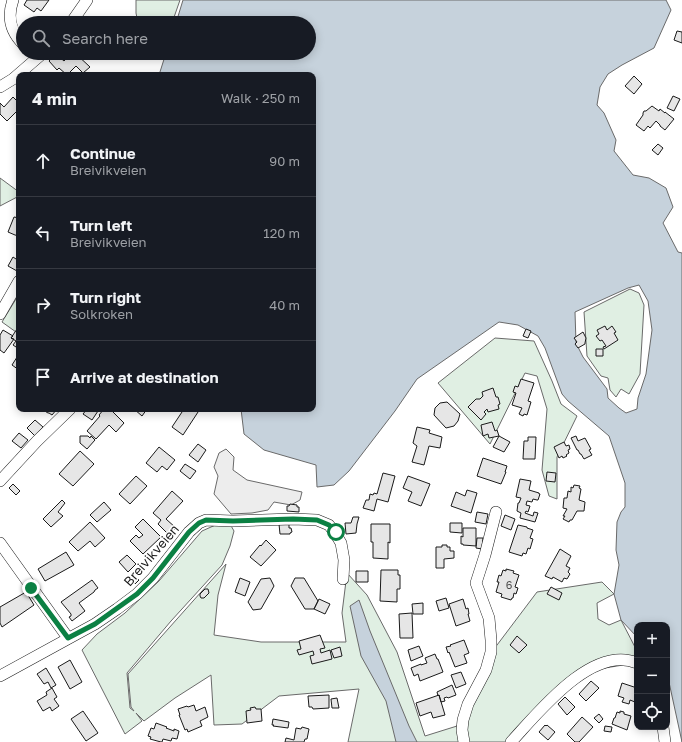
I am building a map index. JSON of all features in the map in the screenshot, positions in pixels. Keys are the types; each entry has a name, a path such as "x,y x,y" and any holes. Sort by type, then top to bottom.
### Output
{"street":[{"path":"13,0 10,9 10,17 12,28 16,35"},
{"path":"76,16 87,0"},
{"path":"20,72 33,60"},
{"path":"0,87 16,76"},
{"path":"0,314 16,286"},
{"path":"0,481 37,441 67,412"},
{"path":"464,742 462,730 463,720 468,704 486,670 491,652 489,618 476,583 496,512"},
{"name":"Breivikveien","path":"0,676 95,624 137,594 153,578 189,532 199,523 206,520 233,521 293,519 317,520 329,525 336,532 341,543 344,560 343,580"},
{"path":"0,543 68,638"},
{"path":"511,742 549,701 564,687 585,672 599,665 615,660 634,662"},
{"path":"663,730 665,742"}],"green space":[{"path":"136,0 180,0 174,16 137,16"},
{"path":"0,178 16,190 16,198 0,206"},
{"path":"630,289 639,293 644,305 640,374 629,394 621,389 616,397 610,390 608,378 601,376 587,356 584,312"},
{"path":"16,299 16,332 2,322"},
{"path":"495,338 534,341 561,404 577,416 557,457 557,499 549,496 542,470 547,409 537,376 525,373 490,444 438,383"},
{"path":"220,523 230,524 234,531 230,546 222,565 171,621 127,673 130,708 134,711 131,707 128,674 226,564 218,595 214,635 261,642 346,642 342,613 347,573 367,595 397,652 425,736 457,726 488,657 537,592 602,582 614,594 597,603 598,619 609,625 621,620 634,645 634,663 587,671 513,742 348,742 359,689 279,696 242,724 214,725 211,675 175,698 144,721 136,713 142,721 125,734 82,650 97,634 125,613 159,581 202,531"}],"shaded area":[{"path":"183,0 666,0 671,10 654,48 608,74 600,87 597,105 604,113 616,140 614,151 633,175 649,178 666,188 673,207 663,223 678,252 682,253 682,742 670,687 670,622 634,622 634,634 621,620 614,594 619,565 616,550 617,522 625,507 625,483 609,436 568,401 562,394 545,348 538,336 518,325 499,322 417,379 395,411 349,471 334,485 317,487 316,465 264,450 244,434 241,412 316,412 316,72 160,72 164,60 316,60 316,16 178,16","holes":["639,285 648,301 652,330 646,374 638,398 637,409 626,413 608,398 607,389 583,357 576,343 575,312 628,288"]},
{"path":"226,449 234,457 233,470 247,480 302,492 300,500 291,505 274,502 268,510 252,513 231,514 214,494 218,476 214,467 219,453"},
{"path":"359,600 370,631 417,742 396,742 386,701 361,656 350,606"}],"building":[{"path":"27,0 49,0 41,11 37,8 34,12 24,5"},
{"path":"677,31 682,32 682,43 674,40"},
{"path":"82,60 90,67 84,72 82,72 76,66 70,72 64,72 59,68 57,70 49,61"},
{"path":"634,76 642,84 634,94 625,86"},
{"path":"673,96 680,99 674,111 667,108"},
{"path":"13,97 16,100 16,112 7,121 0,114 0,103 4,107"},
{"path":"652,106 659,111 660,109 674,119 665,130 656,121 650,128 648,126 644,131 636,125 644,111"},
{"path":"658,144 663,148 658,155 652,150"},
{"path":"14,217 16,217 16,235 8,232"},
{"path":"13,257 16,259 16,270 8,266"},
{"path":"605,326 607,330 612,326 616,332 614,333 618,340 604,349 603,347 606,346 602,340 600,341 596,336 599,334 597,330"},
{"path":"526,329 531,331 528,338 523,336"},
{"path":"3,330 13,336 11,338 14,339 4,353 0,350 0,335"},
{"path":"16,330 16,341 11,338"},
{"path":"583,332 586,338 585,344 578,348 575,344 577,342 574,338"},
{"path":"596,349 603,349 603,356 596,356"},
{"path":"16,359 16,368 12,365"},
{"path":"521,379 534,383 528,401 531,402 527,415 524,414 523,416 519,414 522,408 512,405 516,393 513,392 515,386 518,387"},
{"path":"493,388 500,404 498,405 499,409 488,412 487,409 484,412 486,414 481,420 468,407 476,399 480,399 483,396 482,392"},
{"path":"447,402 460,414 458,421 454,426 446,428 434,415 435,408 440,403"},
{"path":"46,412 54,412 52,415"},
{"path":"85,412 97,412 92,420 83,414"},
{"path":"102,412 113,412 124,423 116,432 109,425 96,439 87,431 100,416 99,415"},
{"path":"137,412 145,412 142,416"},
{"path":"182,412 198,412 183,435 172,427"},
{"path":"35,420 43,427 35,436 27,428"},
{"path":"492,422 495,431 497,430 499,436 489,438 488,434 483,436 481,425"},
{"path":"417,427 430,430 429,433 442,437 440,448 429,446 424,465 412,462 417,446 413,443"},
{"path":"19,433 28,440 21,448 12,441"},
{"path":"80,436 88,436 90,438 91,436 95,440 87,449 80,443"},
{"path":"499,436 510,442 504,452 493,447"},
{"path":"576,436 578,441 585,438 591,449 589,450 592,455 584,459 577,450 571,438"},
{"path":"528,437 536,437 535,459 523,459 524,441 528,441"},
{"path":"564,442 566,446 569,445 569,453 563,458 562,456 559,458 554,447"},
{"path":"198,444 206,450 198,462 189,455"},
{"path":"159,447 175,460 167,470 162,466 157,472 146,463"},
{"path":"80,451 94,464 73,486 59,474"},
{"path":"483,458 507,466 501,484 477,476"},
{"path":"185,464 196,471 190,479 180,471"},
{"path":"547,472 556,473 555,482 546,481"},
{"path":"383,473 395,476 388,502 377,499 374,511 363,508 366,500 369,500 370,494 377,494"},
{"path":"136,476 147,486 130,504 119,494"},
{"path":"408,476 430,484 421,506 408,501 412,492 403,488"},
{"path":"520,479 531,481 529,490 540,494 538,500 533,499 532,502 527,501 526,505 530,506 528,512 526,511 525,513 533,516 534,512 538,513 535,522 520,518 521,513 517,511 518,503 521,498 516,497"},
{"path":"13,484 20,491 16,495 9,488"},
{"path":"574,485 580,486 579,488 581,489 579,500 585,502 584,511 577,511 572,520 569,522 563,519 567,509 563,508 564,498 567,498 568,491 571,492 571,487 573,488"},
{"path":"467,490 477,493 471,513 451,506 456,492 465,496"},
{"path":"172,491 183,501 166,519 176,528 169,535 158,524 161,520 153,513"},
{"path":"62,500 65,503 58,512 63,516 51,527 43,519"},
{"path":"104,502 111,510 97,522 90,515"},
{"path":"290,504 297,505 297,507 299,507 299,512 287,511 287,506"},
{"path":"477,512 488,514 486,524 475,522"},
{"path":"505,515 515,519 511,530 501,526"},
{"path":"353,517 359,517 356,533 346,534 345,523 351,523"},
{"path":"143,519 161,537 143,554 130,541 136,535 139,538 143,535 135,527"},
{"path":"90,522 105,538 95,547 90,541 78,551 69,542"},
{"path":"289,523 289,528 291,528 292,532 290,534 280,534 279,524"},
{"path":"450,523 462,523 462,533 450,532"},
{"path":"371,524 390,524 388,559 373,558"},
{"path":"518,525 533,530 530,538 533,539 530,549 528,548 526,554 523,553 522,556 509,552"},
{"path":"463,528 476,528 476,546 461,544"},
{"path":"477,538 483,538 482,549 476,548"},
{"path":"266,540 276,550 261,566 250,557"},
{"path":"442,545 447,545 447,547 450,547 450,551 454,551 454,558 444,559 444,568 436,568 436,547 442,547"},
{"path":"560,549 571,556 566,566 570,568 568,572 570,574 567,579 564,578 562,582 553,577 552,579 545,576"},
{"path":"66,552 74,565 45,581 38,569"},
{"path":"127,555 136,564 128,572 119,562"},
{"path":"506,569 514,571 513,573 519,575 515,587 518,588 516,594 514,593 511,600 501,597 502,594 496,592 499,582 497,582 499,575 501,576 503,570 506,571"},
{"path":"381,570 398,570 398,575 400,575 400,589 397,589 397,602 380,601"},
{"path":"356,571 368,571 368,582 356,582"},
{"path":"133,574 139,580 135,584 129,578"},
{"path":"240,578 250,582 245,596 235,592"},
{"path":"270,578 274,586 261,609 253,610 248,602 261,579"},
{"path":"295,578 304,578 318,601 314,609 305,609 291,586"},
{"path":"92,580 98,588 79,603 85,611 72,621 69,617 71,614 61,602"},
{"path":"551,587 562,593 559,600 547,594"},
{"path":"205,589 208,589 209,593 204,598 201,598 200,594"},
{"path":"26,592 34,605 2,627 0,623 0,607"},
{"path":"446,598 449,608 439,611 436,601"},
{"path":"319,599 330,604 325,614 314,609"},
{"path":"463,599 466,609 468,608 470,621 456,626 449,604"},
{"path":"423,603 423,614 413,614 412,604"},
{"path":"412,613 413,638 400,638 399,614"},
{"path":"320,635 325,648 320,649 321,653 330,650 332,659 312,664 310,656 314,655 313,651 299,655 297,650 301,649 299,641"},
{"path":"517,636 527,645 519,653 510,645"},
{"path":"464,640 469,653 464,655 467,663 455,667 446,647"},
{"path":"419,646 423,656 411,661 408,650"},
{"path":"340,647 342,656 334,658 331,650"},
{"path":"435,654 443,672 420,681 418,674 414,676 411,668 427,663 425,658"},
{"path":"70,660 82,682 70,689 58,667"},
{"path":"46,668 56,685 51,688 48,682 44,684 37,674"},
{"path":"461,672 466,684 456,688 451,675"},
{"path":"591,681 599,688 586,701 579,694"},
{"path":"622,683 634,687 634,702 630,700 629,704 622,702 624,698 618,696"},
{"path":"452,685 456,695 444,698 445,701 441,702 437,692"},
{"path":"52,688 57,697 54,699 59,706 52,711 50,707 43,711 37,701 47,695 46,692"},
{"path":"329,695 329,708 313,709 312,707 309,707 308,696"},
{"path":"439,695 445,715 433,718 431,712 420,716 416,703"},
{"path":"565,697 575,707 567,715 558,704"},
{"path":"337,698 339,708 332,708 331,699"},
{"path":"194,705 196,711 205,707 208,717 200,721 202,726 188,732 187,729 185,730 178,709"},
{"path":"255,707 256,709 261,709 262,721 247,723 246,711"},
{"path":"83,711 98,733 86,741 71,719"},
{"path":"620,711 631,716 627,730 612,724 617,712 620,713"},
{"path":"599,714 603,719 599,723 594,718"},
{"path":"582,717 593,727 579,742 575,742 567,734"},
{"path":"273,719 289,722 288,728 273,726"},
{"path":"156,723 174,731 174,729 179,731 177,739 172,738 171,741 163,739 161,742 150,739 151,737 148,736 151,728 154,729"},
{"path":"545,725 555,732 548,740 539,732"},
{"path":"605,726 612,727 611,732 604,731"},
{"path":"302,727 309,729 307,739 305,739 304,742 285,742 286,738 294,740 296,728 301,729"}],"route":[{"path":"31,588 68,638 95,624 137,594 153,578 189,532 199,523 206,520 317,520 329,525 336,532"}]}
